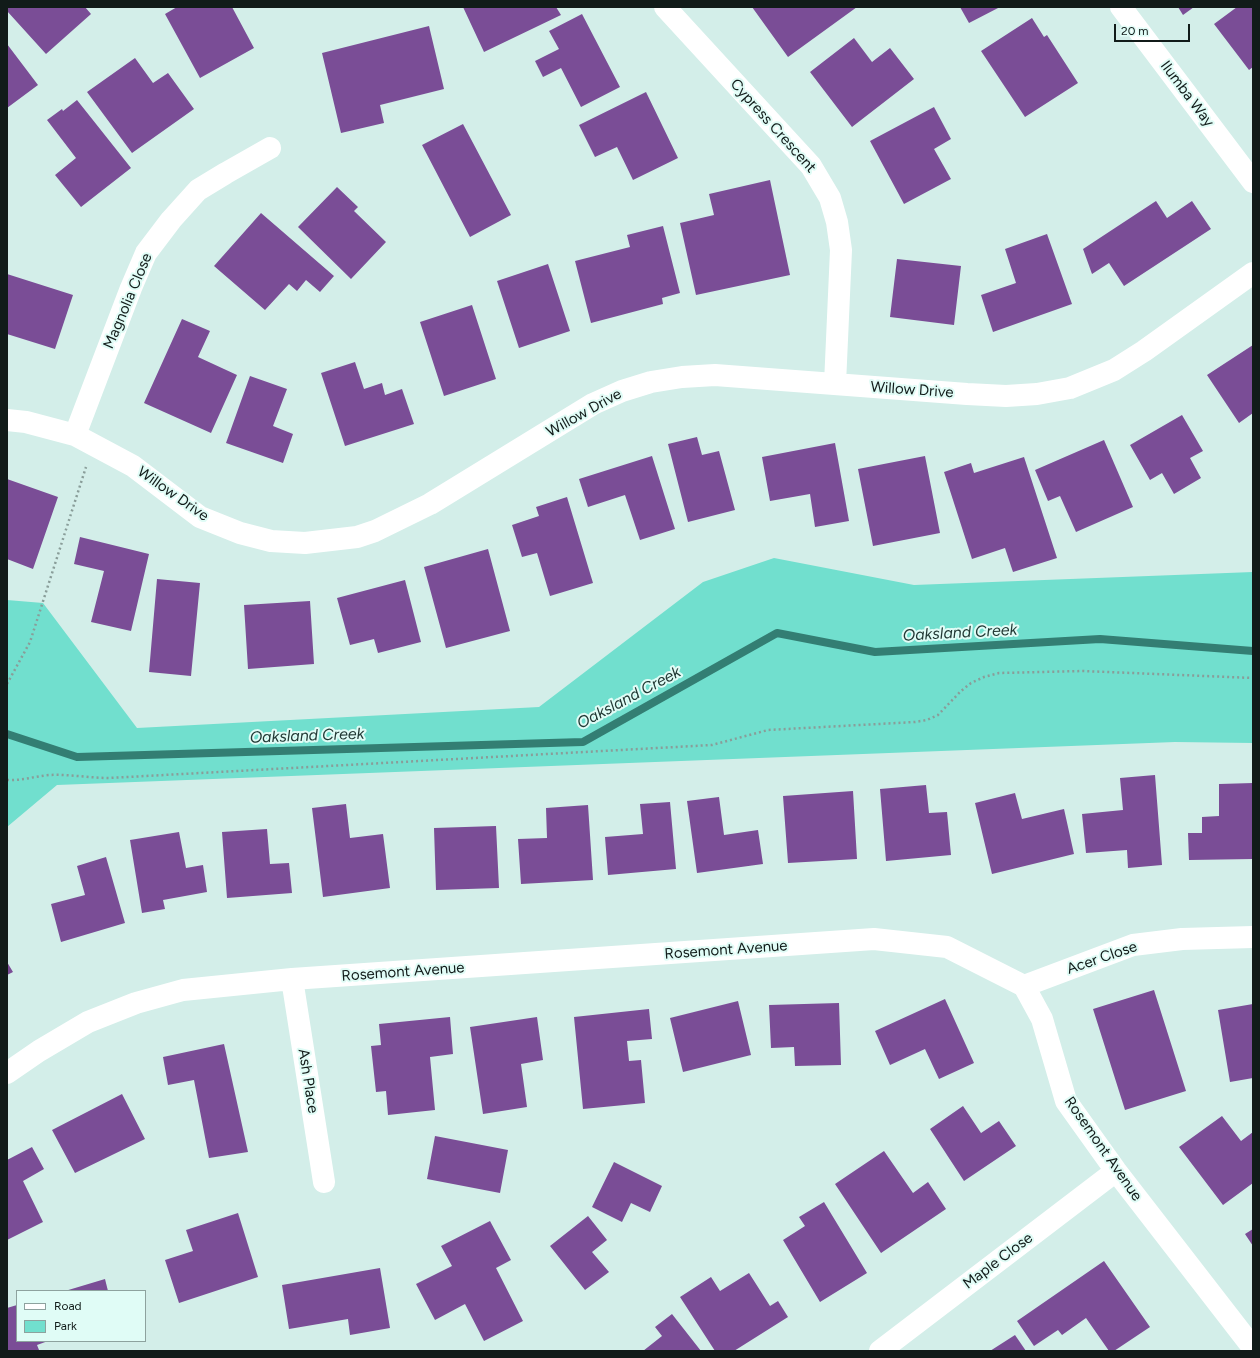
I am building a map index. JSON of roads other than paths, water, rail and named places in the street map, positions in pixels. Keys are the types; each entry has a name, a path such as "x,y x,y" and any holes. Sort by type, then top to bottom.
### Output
{"street":[{"name":"Cypress Crescent","path":"665,7 811,166 830,198 837,222 841,250 835,384"},
{"name":"Ilumba Way","path":"1121,7 1253,182"},
{"name":"Magnolia Close","path":"84,440 131,288 146,253 171,220 198,190 270,148"},
{"name":"Willow Drive","path":"7,420 26,422 84,440 133,466 200,516 240,533 271,541 305,543 357,538 375,531 430,504 593,404 622,391 651,382 682,377 715,375 1006,396 1037,394 1070,388 1114,370 1144,351 1253,273"},
{"name":"Acer Close","path":"1024,986 1133,945 1182,939 1253,937"},
{"name":"Rosemont Avenue","path":"7,1073 39,1051 88,1022 136,1003 183,990 292,979 874,939 947,947 1024,986 1042,1018 1066,1101 1116,1171 1253,1348"},
{"name":"Ash Place","path":"292,979 324,1182"},
{"name":"Maple Close","path":"880,1351 1116,1171"}],"waterway":[{"name":"Oaksland Creek","path":"7,734 77,757 583,742 777,633 875,652 1100,639 1253,651"}]}
